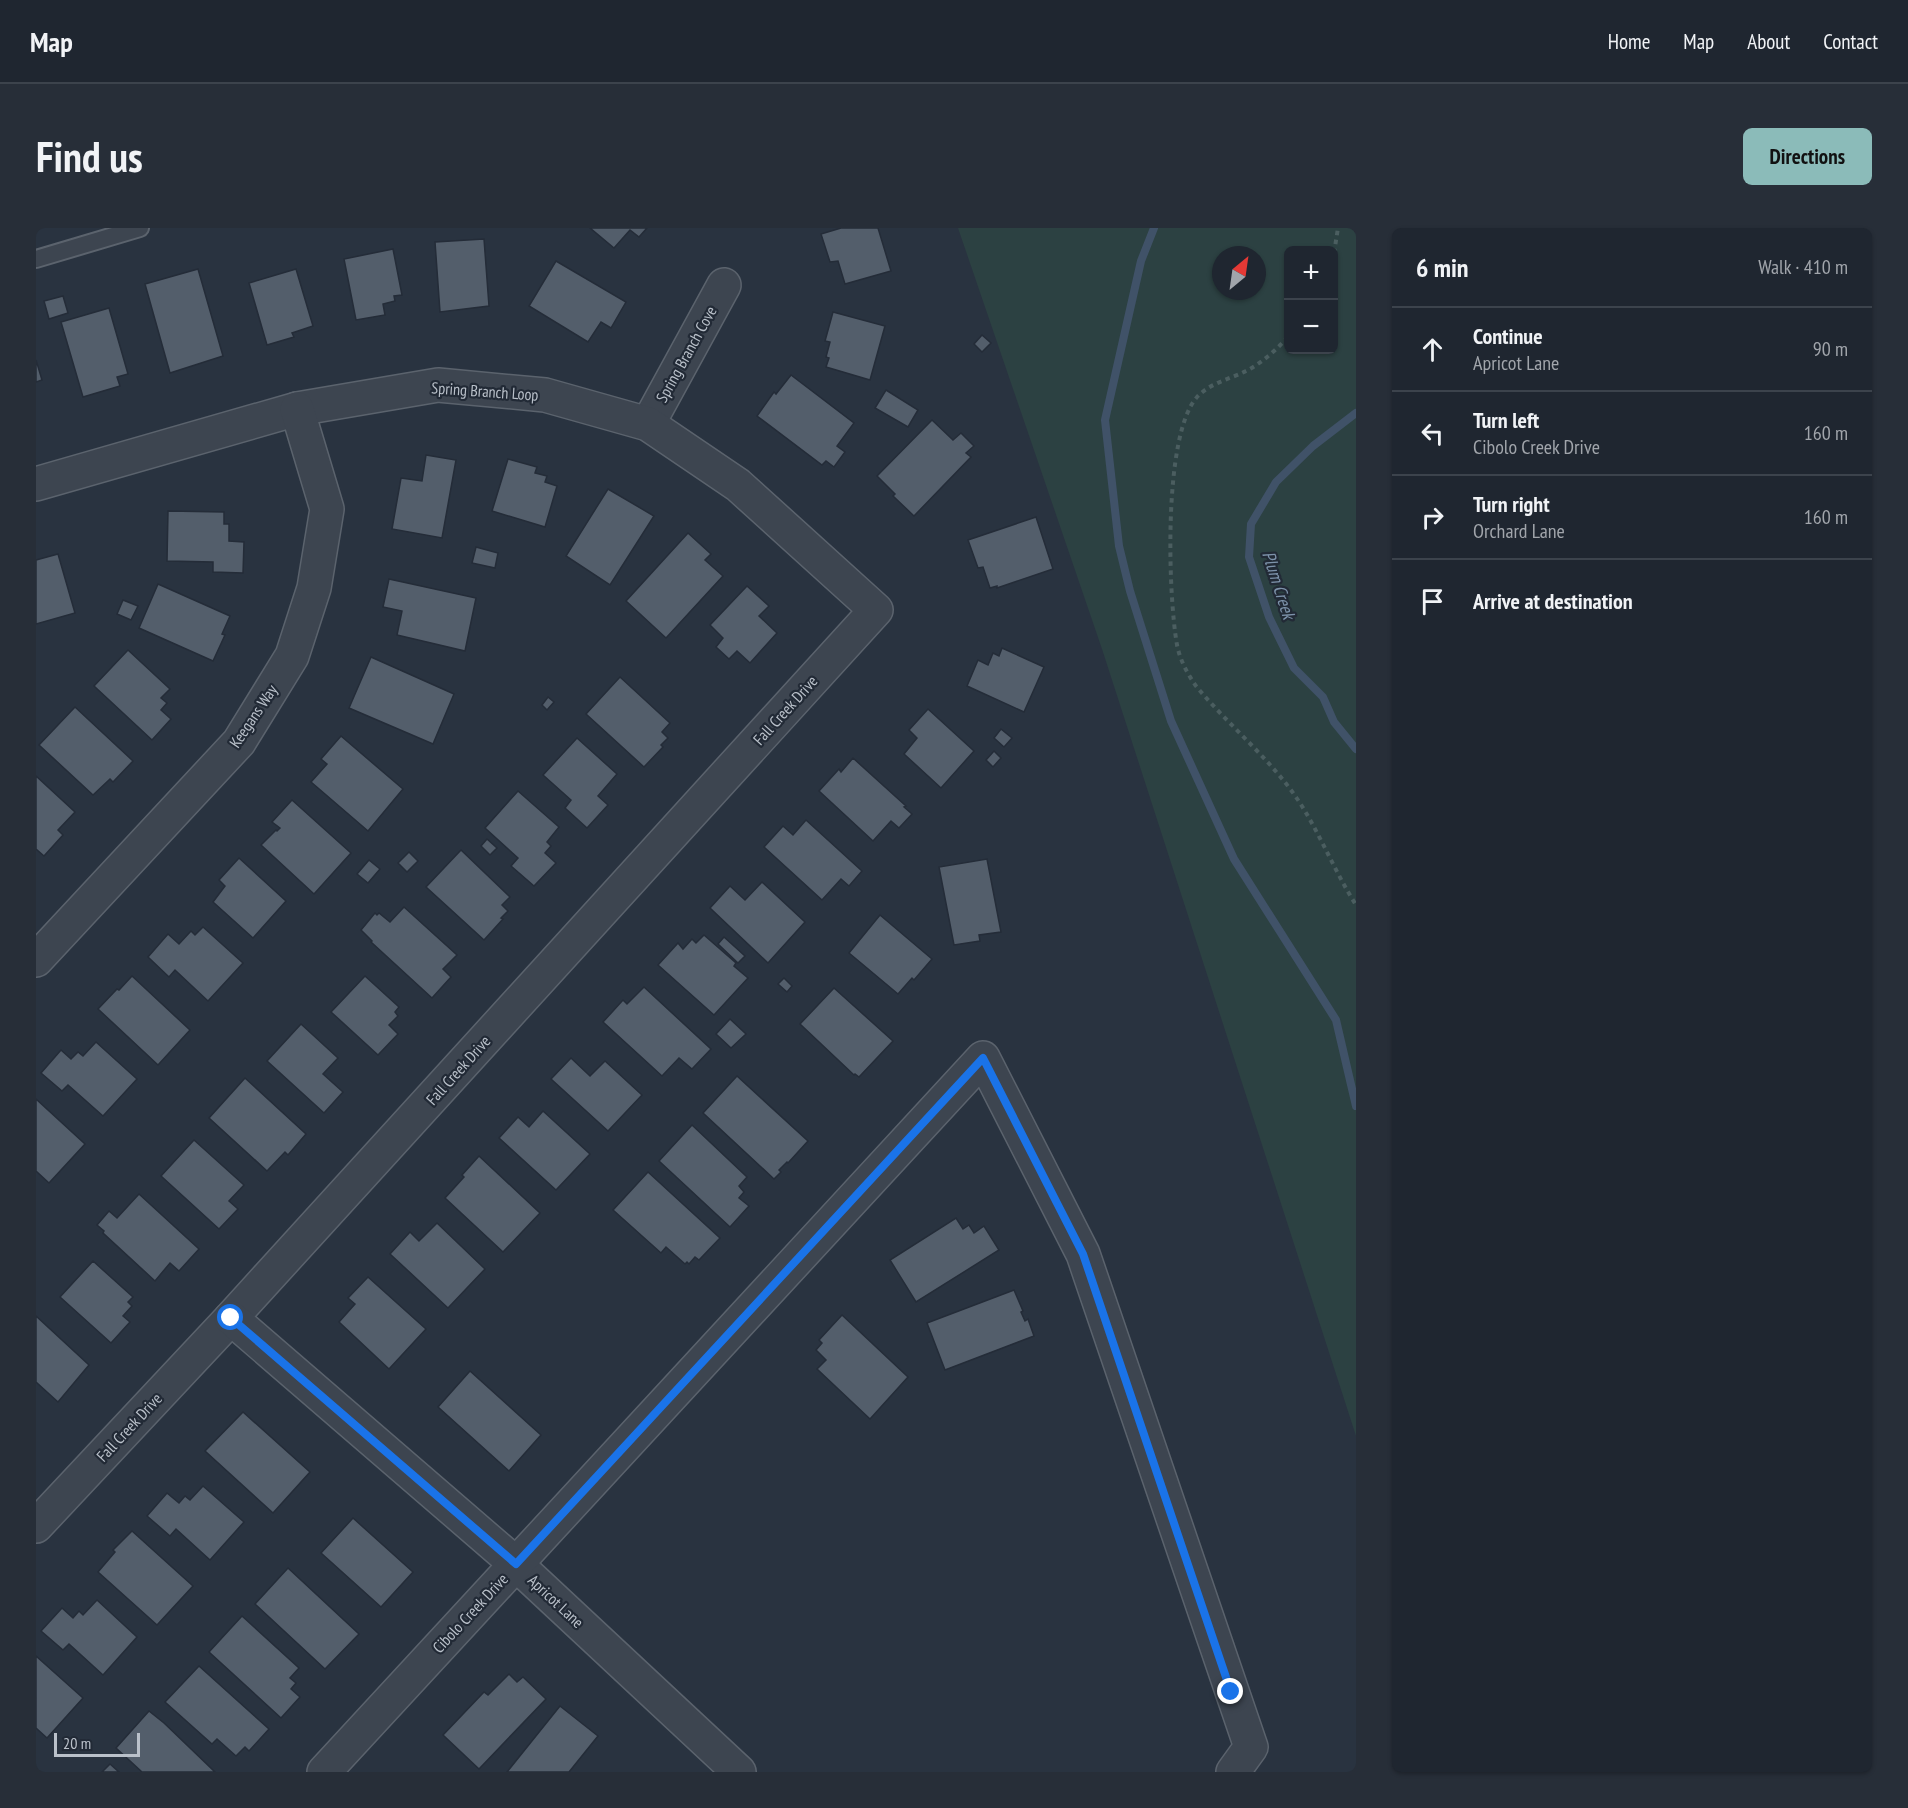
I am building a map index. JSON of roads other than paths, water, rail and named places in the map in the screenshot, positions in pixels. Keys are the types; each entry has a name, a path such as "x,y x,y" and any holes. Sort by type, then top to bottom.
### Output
{"street":[{"name":"Spring Branch Cove","path":"648,424 724,285"},
{"name":"Spring Branch Loop","path":"36,484 297,409 438,385 545,395 648,424 738,485 876,610"},
{"name":"Keegans Way","path":"36,960 239,742 292,656 314,588 327,509 297,409"},
{"name":"Fall Creek Drive","path":"36,1526 231,1318 876,610"},
{"name":"Cibolo Creek Drive","path":"324,1772 983,1058 1083,1254 1251,1747 1233,1772"},
{"name":"Apricot Lane","path":"231,1318 516,1564 739,1772"}],"lane":[{"path":"36,259 140,228"}],"waterway":[{"path":"1154,228 1141,261 1105,420 1119,546 1130,591 1171,721 1234,859 1336,1020 1356,1106"},
{"name":"Plum Creek","path":"1356,413 1313,446 1276,482 1251,524 1249,557 1269,617 1294,668 1323,697 1334,722 1356,749"}]}
